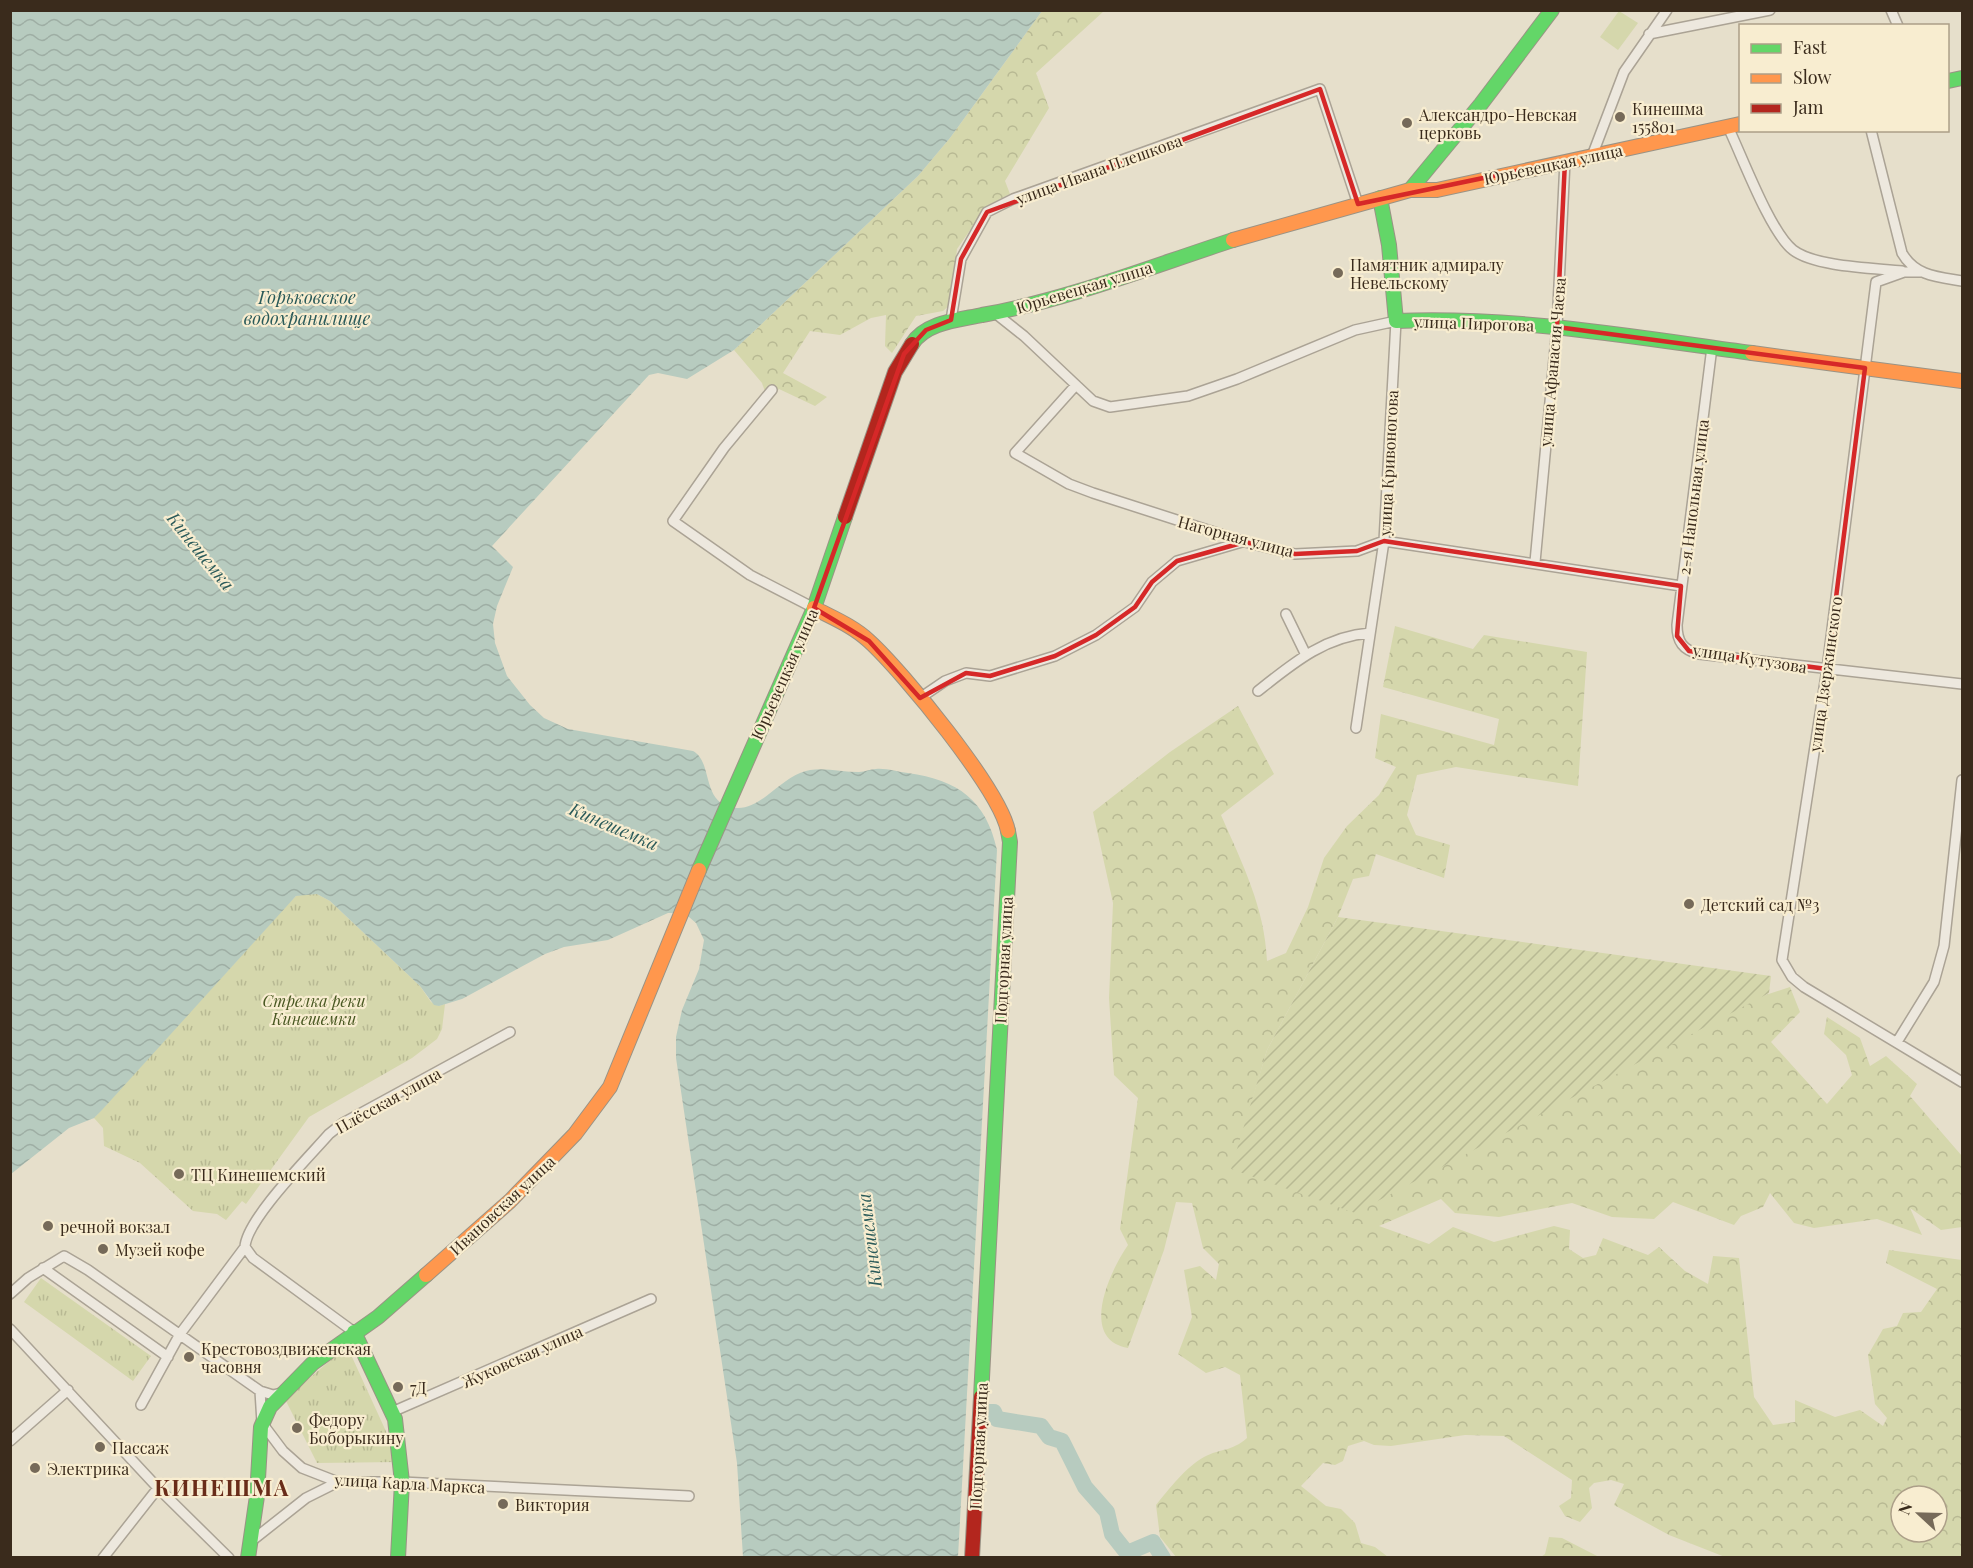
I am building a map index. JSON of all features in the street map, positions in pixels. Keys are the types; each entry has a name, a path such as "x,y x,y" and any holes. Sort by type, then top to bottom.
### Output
{"main road":[{"path":"1410,190 1481,104 1552,10"},
{"name":"Юрьевецкая улица","path":"671,933 814,609 895,372 915,339 926,330 951,320 1028,307 1269,228 1410,190 1437,190 1734,126"},
{"name":"улица Кривоногова","path":"1380,198 1389,245 1396,321"},
{"name":"улица Пирогова","path":"1396,321 1447,319 1557,327 1962,381"},
{"name":"Подгорная улица","path":"814,609 852,628 868,641 920,698 994,795 1006,820 1010,842 972,1557"},
{"name":"Ивановская улица","path":"262,1423 272,1404 284,1392 354,1332 378,1317 510,1202 593,1113 613,1079 671,933"},
{"path":"354,1332 392,1412 402,1482 398,1557"},
{"path":"249,1550 259,1477 262,1423"}],"street":[{"path":"1592,156 1624,72 1667,10"},
{"path":"1649,34 1770,10"},
{"path":"1891,10 1897,24"},
{"name":"улица Ивана Плешкова","path":"951,320 961,260 987,212 1013,199 1320,89 1358,204"},
{"path":"1734,126 1775,225 1793,250 1826,263 1920,272 1962,281"},
{"path":"1872,132 1902,253 1909,265 1920,272"},
{"name":"улица Афанасия Чаева","path":"1535,562 1557,327 1565,161"},
{"name":"улица Дзержинского","path":"1897,1042 1804,987 1792,977 1782,960 1827,669 1876,282 1904,272"},
{"name":"улица Пирогова","path":"995,313 1024,336 1093,401 1110,407 1188,396 1237,379 1355,330 1396,321"},
{"name":"улица Кривоногова","path":"1356,728 1384,542 1396,321"},
{"name":"2-я Напольная улица","path":"1681,645 1677,636 1681,586 1712,347"},
{"name":"Нагорная улица","path":"1076,385 1015,453 1069,484 1245,542 1295,554 1357,551 1384,542 1535,562 1681,586"},
{"name":"Подгорная улица","path":"772,390 724,448 673,521 750,575 814,609"},
{"path":"920,698 945,681 966,673 990,676 1055,656 1096,635 1135,606 1152,582 1177,561 1245,542"},
{"path":"1286,614 1305,653"},
{"path":"1258,691 1305,653 1356,634 1370,633"},
{"name":"улица Кутузова","path":"1681,645 1699,654 1962,684"},
{"path":"1962,780 1944,946 1934,981 1897,1042 1962,1082"},
{"name":"Плёсская улица","path":"141,1405 180,1334 244,1247 245,1237 258,1217 329,1134 343,1123 510,1032"},
{"path":"244,1247 253,1258 354,1332"},
{"path":"10,1294 28,1278 64,1257 88,1270 260,1391 276,1395 284,1392"},
{"path":"44,1268 168,1357"},
{"name":"Жуковская улица","path":"392,1412 651,1299"},
{"path":"10,1329 158,1488 229,1557"},
{"path":"10,1441 68,1390"},
{"path":"260,1391 262,1423"},
{"name":"улица Карла Маркса","path":"262,1423 292,1460 313,1474 338,1482 402,1482 689,1496"},
{"path":"249,1550 306,1498 338,1482"},
{"path":"103,1557 158,1488"}],"highlighted area":[{"path":"1320,89 1358,204 1565,161 1557,327 1865,368 1827,669 1689,651 1677,636 1681,586 1384,541 1357,551 1295,554 1245,542 1177,561 1152,582 1135,607 1096,635 1055,656 990,676 966,673 920,698 869,641 814,608 904,354 926,330 951,320 961,259 987,212"}],"green space":[{"path":"1042,11 1104,11 1036,73 1049,108 1005,181 1010,194 987,206 957,249 951,304 943,311 916,316 892,353 885,346 886,315 871,318 840,335 810,331 783,373 827,397 815,406 779,389 769,403 762,383 734,350 918,176 950,138"},
{"path":"1619,11 1638,23 1618,50 1600,37"},
{"path":"1395,626 1473,649 1484,635 1587,652 1578,786 1456,767 1417,775 1407,815 1416,835 1450,845 1444,878 1376,854 1369,876 1353,879 1338,917 1267,1050 1232,1169 1790,987 1800,1012 1771,1042 1827,1104 1852,1075 1846,1055 1824,1034 1827,1017 1860,1038 1870,1066 1886,1056 1917,1084 1910,1096 1962,1156 1962,1227 1941,1230 1910,1208 1922,1235 1877,1219 1814,1228 1794,1223 1770,1193 1763,1207 1741,1216 1734,1225 1673,1202 1654,1219 1612,1217 1572,1203 1499,1217 1455,1213 1441,1199 1379,1226 1429,1244 1453,1227 1494,1242 1554,1226 1570,1230 1569,1249 1583,1258 1596,1255 1603,1238 1648,1255 1659,1247 1685,1271 1708,1284 1713,1256 1739,1258 1754,1397 1773,1425 1795,1422 1795,1400 1835,1417 1860,1410 1883,1426 1887,1418 1875,1404 1868,1355 1883,1329 1897,1326 1903,1313 1921,1312 1937,1289 1886,1263 1889,1250 1962,1260 1962,1557 1725,1557 1669,1535 1614,1505 1624,1484 1611,1480 1594,1483 1589,1488 1592,1508 1580,1522 1565,1516 1559,1506 1571,1498 1572,1480 1504,1436 1465,1435 1391,1446 1374,1445 1364,1441 1348,1446 1343,1461 1335,1465 1323,1463 1301,1486 1326,1506 1341,1509 1355,1523 1361,1543 1375,1547 1388,1557 1176,1557 1160,1537 1156,1505 1172,1485 1204,1457 1236,1446 1247,1438 1240,1375 1225,1367 1206,1373 1178,1354 1192,1317 1184,1270 1200,1266 1216,1280 1219,1264 1203,1248 1192,1203 1176,1202 1164,1250 1128,1348 1113,1342 1104,1332 1101,1318 1102,1303 1113,1271 1128,1245 1120,1229 1138,1098 1114,1075 1109,998 1113,903 1093,812 1170,752 1238,706 1274,774 1221,815 1257,904 1267,961 1286,953 1308,907 1324,858 1347,826 1379,795 1396,767 1375,758 1381,714 1494,745 1499,719 1383,687"},
{"name":"Стрелка реки Кинешемки","path":"306,893 317,894 330,901 420,986 431,1002 439,1006 445,1004 442,1029 437,1039 412,1058 309,1117 246,1204 242,1201 226,1220 217,1214 193,1211 140,1163 104,1146 103,1128 94,1118 289,903 296,896"},
{"path":"1338,917 1771,976 1769,993 1355,1213 1231,1169 1267,1050"},
{"path":"41,1278 151,1356 133,1381 24,1302"},
{"path":"347,1346 400,1462 317,1463 285,1399"},
{"path":"1549,1537 1562,1538 1599,1557 1541,1557 1545,1554"}],"water":[{"name":"Горьковское водохранилище","path":"11,11 1042,11 950,138 918,176 734,350 687,379 658,373 649,375 492,546 513,567 497,606 493,624 495,643 507,676 530,705 544,718 568,729 693,751 704,764 712,792 717,800 725,805 737,808 754,804 792,777 814,769 859,772 880,769 926,776 955,787 977,806 992,833 997,850 958,1557 743,1557 737,1463 676,1058 676,1037 682,1010 699,969 704,940 696,923 689,917 678,913 668,913 608,940 564,947 545,954 462,999 439,1006 434,1005 420,986 330,901 317,894 296,896 94,1118 69,1128 11,1174"}],"waterway":[{"path":"988,1412 994,1412 997,1419 1041,1426 1049,1437 1062,1441 1085,1487 1107,1512 1112,1534 1127,1553 1153,1542 1163,1558"}],"traffic: fast":[{"path":"1410,190 1481,104 1552,10"},
{"path":"1949,81 1962,78"},
{"path":"1380,198 1389,245 1396,321 1486,322 1575,329 1752,353"},
{"path":"912,344 934,326 1014,309 1077,292 1233,240"},
{"path":"699,870 814,608 845,517"},
{"path":"981,1397 1010,842 1008,831"},
{"path":"248,1558 257,1496 261,1427 270,1407 313,1363 378,1317 426,1275"},
{"path":"354,1332 395,1419 402,1482 398,1558"}],"traffic: slow":[{"path":"1233,240 1410,190 1437,190 1739,124"},
{"path":"1752,353 1962,381"},
{"path":"814,608 863,636 904,678 948,732 988,788 1008,831"},
{"path":"426,1275 510,1201 575,1134 610,1087 699,870"}],"traffic: jam":[{"path":"845,517 895,372 912,344"},
{"path":"972,1558 981,1397"}],"place":[{"name":"Кинешма 155801","path":"1620,117"},
{"name":"Александро-Невская церковь","path":"1407,123"},
{"name":"Памятник адмиралу Невельскому","path":"1338,273"},
{"name":"Детский сад №3","path":"1689,904"},
{"name":"ТЦ Кинешемский","path":"179,1174"},
{"name":"речной вокзал","path":"48,1226"},
{"name":"Музей кофе","path":"103,1249"},
{"name":"Крестовоздвиженская часовня","path":"189,1357"},
{"name":"7Д","path":"398,1387"},
{"name":"Федору Боборыкину","path":"297,1428"},
{"name":"Пассаж","path":"100,1447"},
{"name":"Электрика","path":"35,1468"},
{"name":"Виктория","path":"503,1504"}],"district":[{"name":"КИНЕШМА","path":"222,1487"}],"water label":[{"name":"Кинешемка","path":"201,551"},
{"name":"Кинешемка","path":"614,826"},
{"name":"Кинешемка","path":"869,1240"}]}
